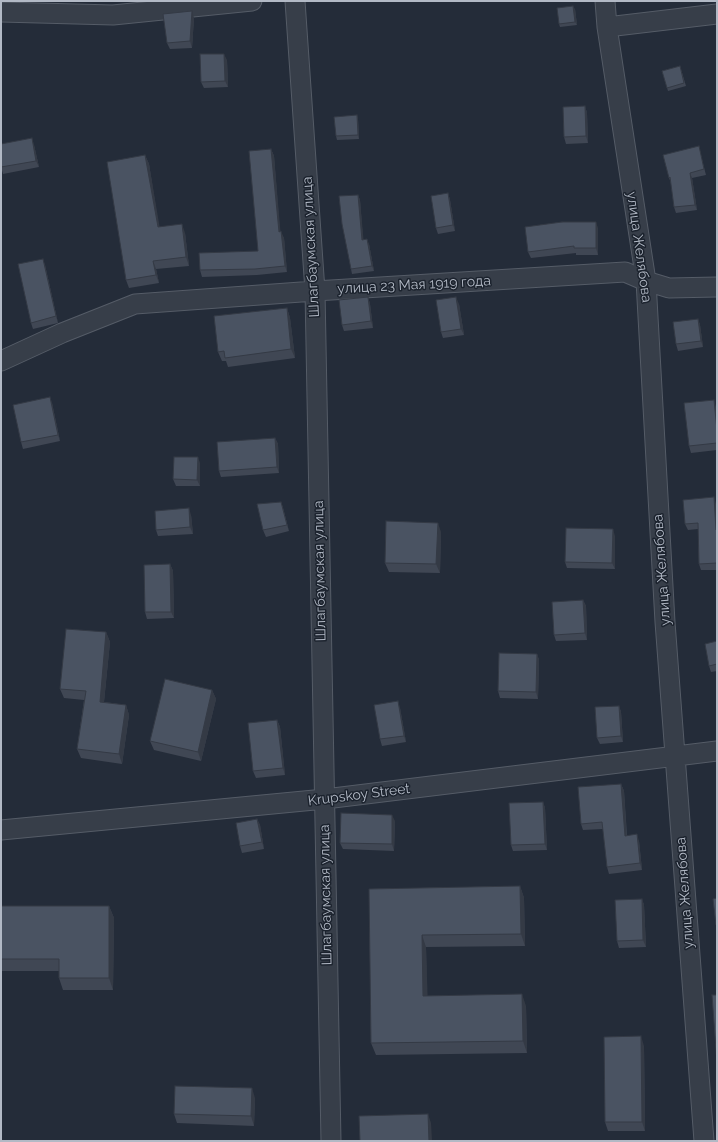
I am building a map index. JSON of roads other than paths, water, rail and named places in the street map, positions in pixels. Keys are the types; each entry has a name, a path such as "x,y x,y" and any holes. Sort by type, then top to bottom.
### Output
{"street":[{"path":"1,12 113,15 252,1"},
{"name":"Шлагбаумская улица","path":"295,1 315,291 331,1141"},
{"name":"улица Желябова","path":"605,1 607,27 646,280 658,503 704,1141"},
{"path":"607,27 717,14"},
{"name":"улица 23 Мая 1919 года","path":"1,361 62,333 134,304 315,291 625,272 670,288 717,287"},
{"name":"Krupskoy Street","path":"1,830 325,800 675,755 717,751"}]}
